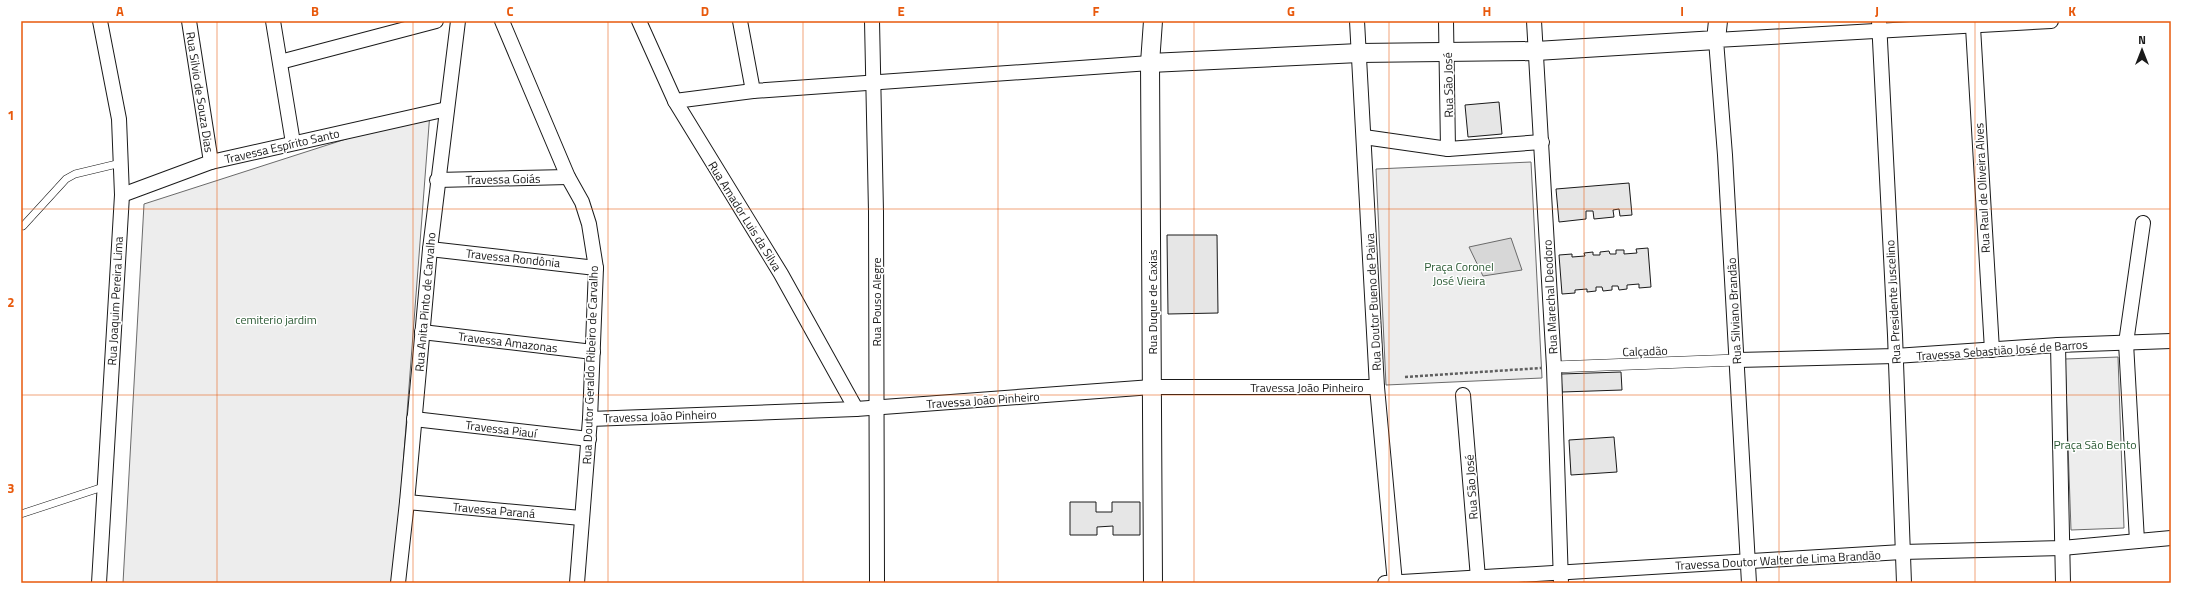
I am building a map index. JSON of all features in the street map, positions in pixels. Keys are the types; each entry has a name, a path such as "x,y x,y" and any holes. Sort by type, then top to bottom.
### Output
{"street":[{"name":"Rua Joaquim Pereira Lima","path":"99,583 106,486 122,195 119,119 100,21"},
{"name":"Rua Silvio de Souza Dias","path":"189,21 211,162"},
{"path":"273,21 293,143"},
{"path":"280,62 436,21"},
{"name":"Rua Anita Pinto de Carvalho","path":"398,583 407,502 430,249 458,21"},
{"name":"Rua Doutor Geraldo Ribeiro de Carvalho","path":"502,21 568,177 582,202 589,224 596,268 589,439 581,518 577,583"},
{"name":"Rua Amador Luis da Silva","path":"639,21 675,101 781,274 856,410"},
{"path":"740,21 754,90"},
{"name":"Rua Pouso Alegre","path":"872,21 876,212 877,583"},
{"name":"Rua Duque de Caxias","path":"1153,21 1150,63 1153,583"},
{"name":"Rua Doutor Bueno de Paiva","path":"1357,21 1376,387 1395,583"},
{"name":"Rua São José","path":"1446,21 1448,54 1448,149"},
{"name":"Rua Marechal Deodoro","path":"1534,21 1554,367 1561,578"},
{"path":"675,101 754,90 873,84 1150,63 1359,53 1448,54 1536,51 1717,26 1879,26 2051,21"},
{"name":"Rua Raul de Oliveira Alves","path":"1973,24 1992,350"},
{"name":"Rua Silviano Brandão","path":"1717,26 1749,583"},
{"name":"Rua Presidente Juscelino","path":"1879,26 1904,583"},
{"name":"Travessa Espírito Santo","path":"122,195 211,162 446,109"},
{"path":"1364,137 1448,149 1542,142"},
{"name":"Travessa Goiás","path":"438,180 568,177"},
{"path":"2137,541 2130,439 2126,343 2143,223"},
{"name":"Travessa Rondônia","path":"430,249 596,268"},
{"name":"Travessa Amazonas","path":"422,332 593,352"},
{"name":"Travessa Sebastião José de Barros","path":"1736,360 1895,356 2058,345 2171,341"},
{"path":"2058,345 2063,583"},
{"name":"Calçadão","path":"1554,367 1736,360"},
{"name":"Travessa João Pinheiro","path":"590,419 856,410 1152,387 1376,387"},
{"name":"Rua São José","path":"1464,395 1478,578"},
{"name":"Travessa Piauí","path":"414,419 589,439"},
{"name":"Travessa Paraná","path":"407,502 581,518"},
{"name":"Travessa Doutor Walter de Lima Brandão","path":"1385,583 1478,578 1561,578 1748,561 1902,552 2062,548 2171,538"}],"lane":[{"path":"24,226 66,179 75,174 121,163"},
{"path":"21,514 106,486"}],"path":[{"path":"1405,377 1554,367"}],"shaded area":[{"name":"cemiterio jardim","path":"430,112 394,583 123,583 144,204"},
{"name":"Praça Coronel José Vieira","path":"1531,162 1542,378 1386,385 1376,169"},
{"path":"1511,238 1522,270 1483,276 1469,247"},
{"name":"Praça São Bento","path":"2118,357 2124,528 2071,530 2065,359"}],"building":[{"path":"1499,102 1502,134 1468,137 1465,105"},
{"path":"1629,183 1632,215 1620,216 1619,209 1613,210 1614,217 1594,219 1593,211 1586,211 1586,219 1559,222 1556,189"},
{"path":"1167,235 1217,235 1218,313 1168,314"},
{"path":"1648,248 1651,287 1639,288 1639,284 1627,285 1627,289 1619,290 1618,286 1612,286 1612,290 1603,291 1602,287 1596,287 1596,291 1587,292 1587,289 1575,290 1575,293 1562,294 1559,255 1572,254 1572,257 1585,256 1584,253 1593,252 1593,255 1600,255 1600,252 1609,251 1610,254 1616,254 1616,250 1624,250 1624,254 1637,253 1636,249"},
{"path":"1621,372 1622,390 1562,392 1561,374"},
{"path":"1614,437 1617,472 1571,475 1569,440"},
{"path":"1070,502 1096,502 1096,512 1112,512 1112,502 1140,502 1140,535 1113,535 1113,526 1097,527 1097,535 1070,535"}]}
